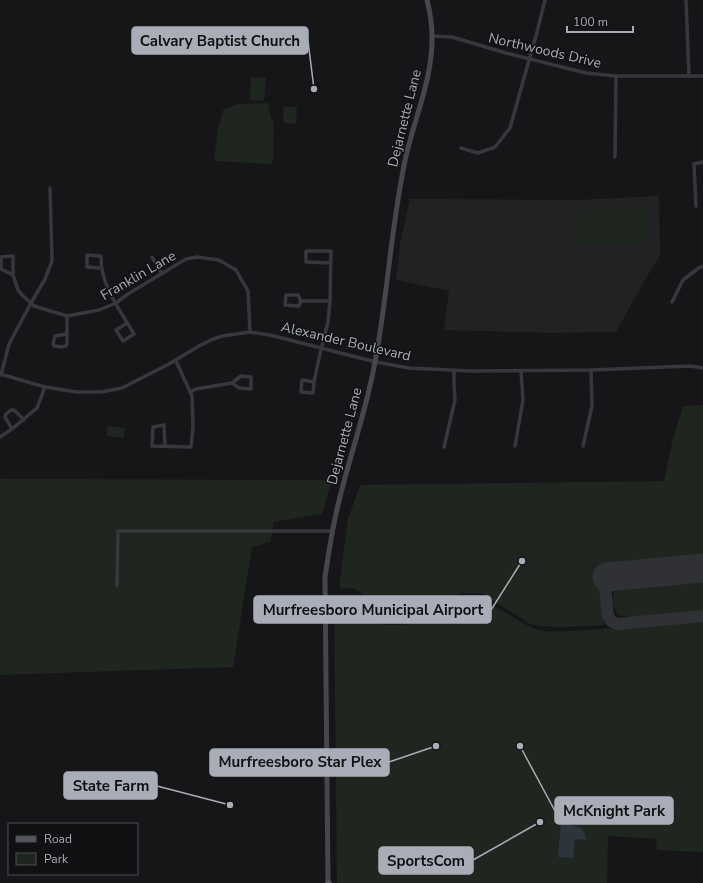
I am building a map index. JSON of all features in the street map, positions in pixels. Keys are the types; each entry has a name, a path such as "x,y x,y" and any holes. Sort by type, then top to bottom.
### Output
{"main road":[{"name":"Dejarnette Lane","path":"329,883 326,577 332,531 340,495 367,400 376,362 395,216 406,156 427,80 431,58 432,36 427,0"}],"street":[{"path":"461,148 478,153 495,148 510,128 545,0"},
{"path":"686,0 689,76"},
{"name":"Northwoods Drive","path":"432,36 452,37 506,53 586,73 616,76 703,76"},
{"path":"615,157 616,76"},
{"path":"696,206 694,164 703,162"},
{"path":"1,375 9,344 45,279 52,261 50,188"},
{"path":"314,382 302,380 301,392 313,393 321,348 328,322 330,300 331,263 331,251 306,251 306,262 331,263"},
{"path":"100,268 87,267 87,255 101,256 100,268 105,284 128,323 134,334 123,341 116,330 128,323"},
{"path":"13,275 1,269 1,257 13,256 13,275 18,290 32,304"},
{"path":"152,257 162,274"},
{"name":"Franklin Lane","path":"32,304 67,316 100,310 116,303 128,294 186,260 197,257 219,260 236,270 248,291 250,332"},
{"path":"672,302 683,280 700,267 703,268"},
{"path":"286,295 298,295 301,301 299,306 285,305 286,295"},
{"path":"301,301 330,300"},
{"path":"66,334 55,336 54,345 56,347 65,347 67,344 67,316"},
{"name":"Alexander Boulevard","path":"1,375 77,392 108,391 122,388 176,361 211,340 222,336 250,332 270,335 376,362 409,368 470,371 591,370 690,366 703,368"},
{"path":"165,446 164,425 153,427 152,446 191,447 193,427 190,392 176,361"},
{"path":"444,447 456,400 454,370"},
{"path":"583,446 592,406 591,370"},
{"path":"515,446 523,400 520,371"},
{"path":"190,392 196,389 232,383 241,376 251,377 251,388 239,388 232,383"},
{"path":"0,437 24,420 37,408 46,386"},
{"path":"12,429 5,417 11,410 14,410 24,420"},
{"path":"118,586 118,531 332,531"}],"shaded area":[{"path":"659,196 660,255 616,332 552,333 444,330 449,291 396,280 400,244 410,199 578,200"},
{"path":"561,824 578,827 584,831 586,840 575,839 573,858 558,857"}],"green space":[{"path":"251,77 266,78 264,101 250,100"},
{"path":"268,103 271,119 274,122 273,161 270,164 214,161 218,128 223,110 238,104"},
{"path":"283,107 297,107 296,124 284,123"},
{"path":"647,209 647,244 577,244 578,210"},
{"path":"703,405 703,559 599,568 604,625 559,627 530,624 481,593 463,593 434,601 416,616 403,620 392,617 354,588 340,589 348,519 360,485 664,481 672,443 683,406"},
{"path":"107,426 125,428 124,438 107,436"},
{"path":"0,479 332,480 322,514 274,522 270,542 252,547 233,667 0,675"},
{"path":"703,578 703,613 639,619 618,615 612,602 615,587"},
{"path":"334,594 344,595 348,606 355,616 368,622 385,625 411,624 417,622 431,611 453,605 476,602 491,606 524,624 539,630 550,631 563,632 703,620 703,852 657,850 656,839 608,836 607,883 337,883"}],"taxiway":[{"path":"607,577 605,588 608,616 615,623 618,624 703,616"}],"runway":[{"path":"607,577 703,568"}],"place":[{"name":"Calvary Baptist Church","path":"314,89"},
{"name":"Murfreesboro Municipal Airport","path":"522,561"},
{"name":"Murfreesboro Star Plex","path":"436,746"},
{"name":"McKnight Park","path":"520,746"},
{"name":"State Farm","path":"230,805"},
{"name":"SportsCom","path":"540,822"}]}
